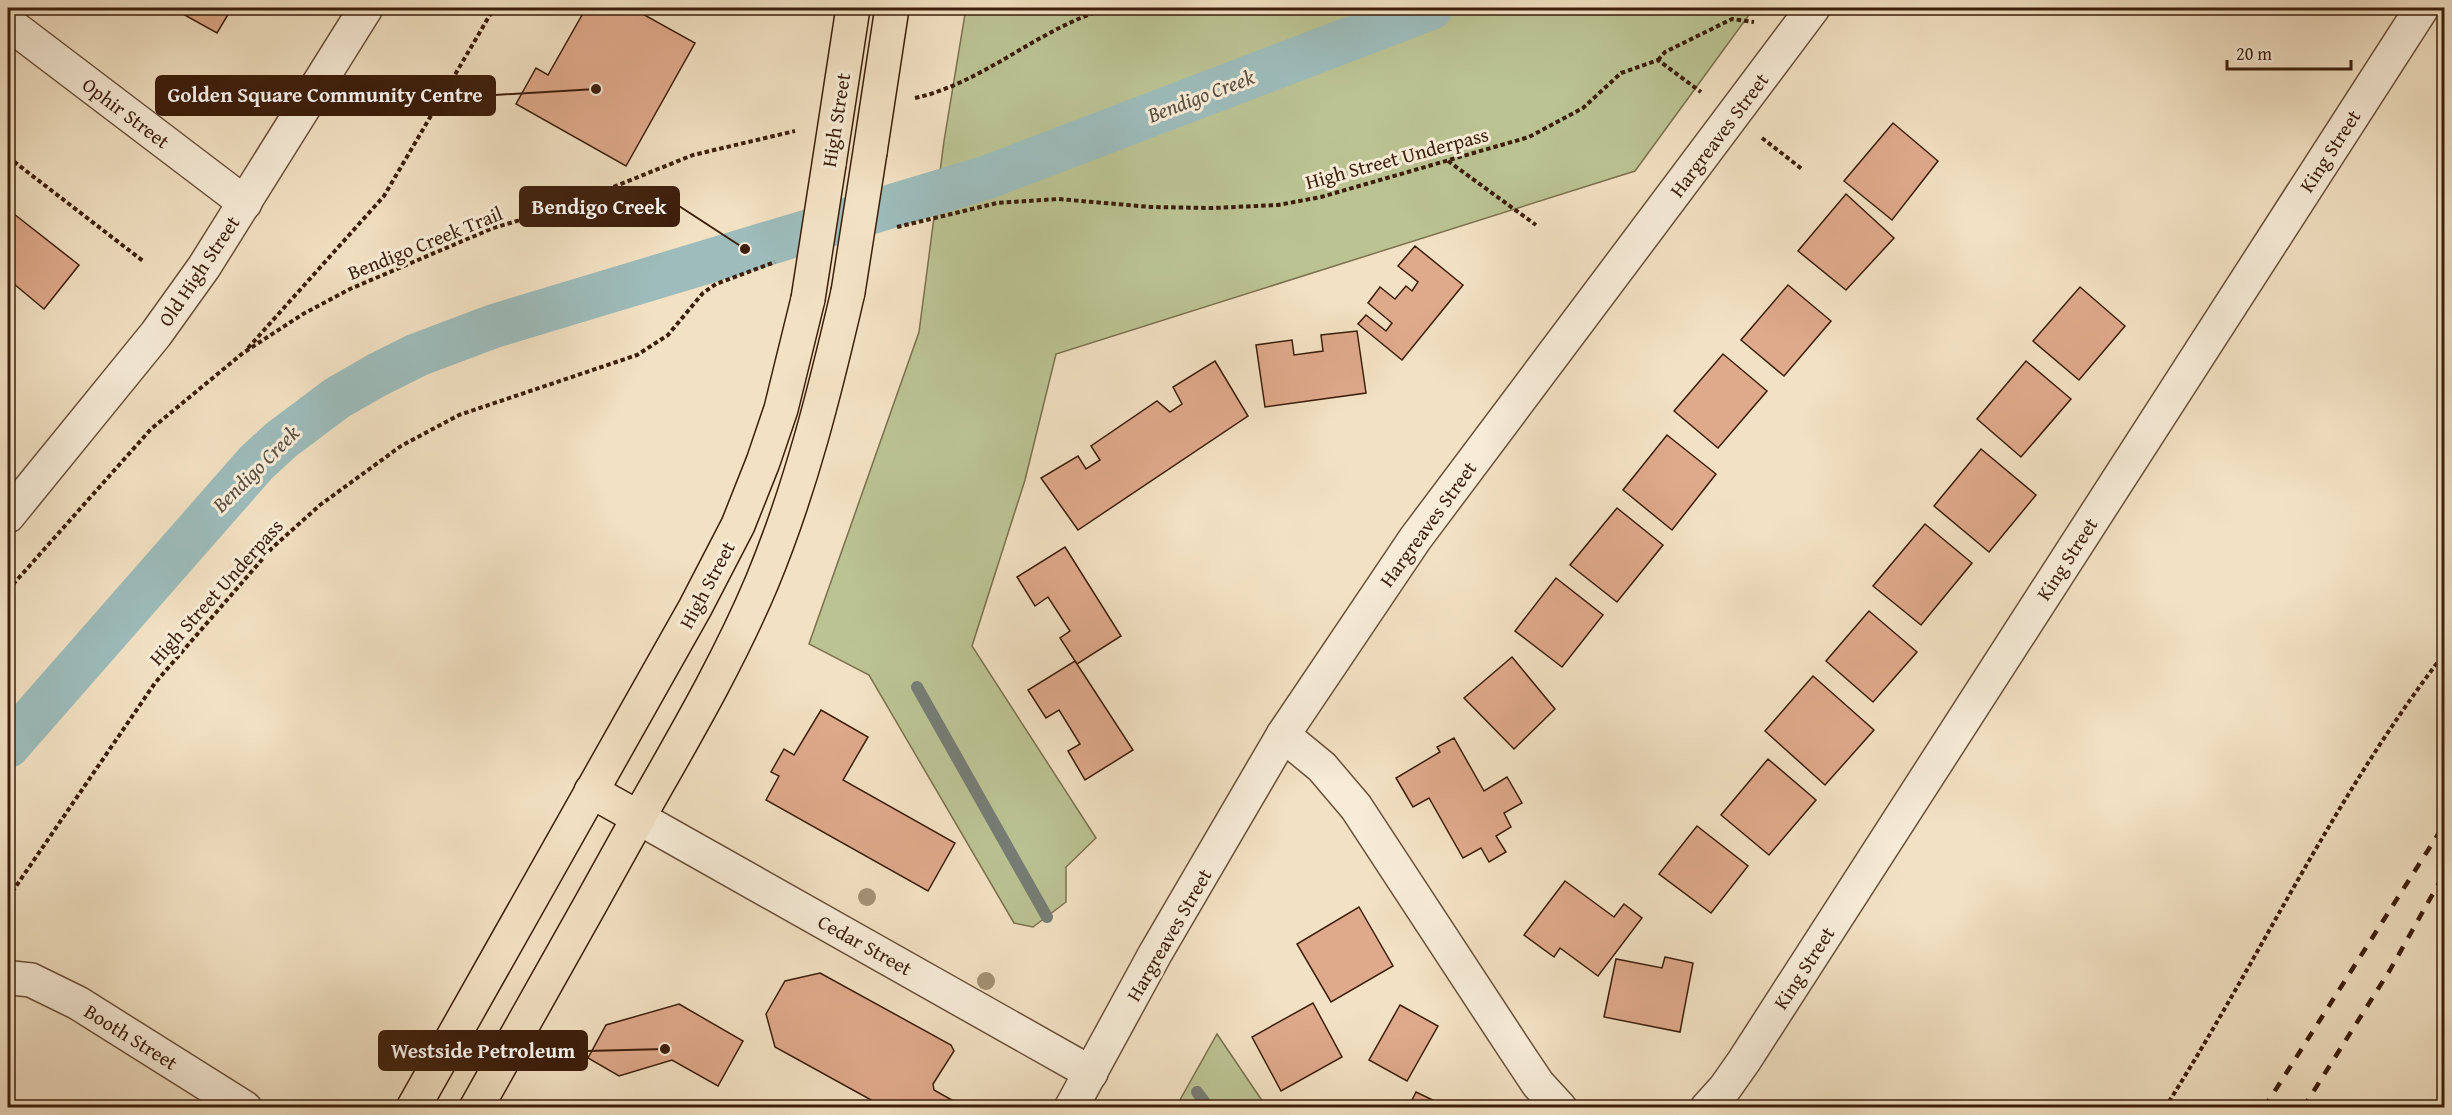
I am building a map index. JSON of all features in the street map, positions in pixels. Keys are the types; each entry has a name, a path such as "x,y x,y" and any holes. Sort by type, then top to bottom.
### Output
{"highway":[{"name":"High Street","path":"413,1107 695,608 738,525 781,409 808,299 853,8"},
{"name":"High Street","path":"476,1107 724,663 761,583 789,510 814,433 848,291 892,8"},
{"path":"591,791 639,818"}],"street":[{"name":"Old High Street","path":"8,516 156,334 245,203 366,8"},
{"name":"King Street","path":"1707,1107 1725,1088 1750,1052 2422,8"},
{"name":"Hargreaves Street","path":"1071,1107 1155,954 1283,735 1415,540 1733,117 1805,17"},
{"name":"Ophir Street","path":"8,23 245,203"},
{"path":"1283,735 1323,767 1356,807 1538,1084 1560,1107"},
{"name":"Cedar Street","path":"639,818 1091,1073"},
{"name":"Booth Street","path":"12,978 31,980 78,1004 245,1107"}],"path":[{"path":"243,353 384,196 494,8"},
{"path":"877,109 945,90 1061,25 1109,8"},
{"name":"High Street Underpass","path":"940,215 997,202 1036,200 1182,208 1278,205 1321,197 1529,137 1583,108 1621,73 1658,60 1665,52 1732,20 1805,17"},
{"path":"1658,60 1802,169"},
{"name":"Bendigo Creek Trail","path":"8,590 151,429 243,353 303,314 350,289 493,228 561,208 693,155 836,120"},
{"path":"8,157 143,261"},
{"path":"1449,161 1536,225"},
{"name":"High Street Underpass","path":"8,898 155,683 272,548 345,484 401,446 459,415 638,355 668,335 703,293 716,284 773,263"},
{"path":"2165,1107 2198,1056 2344,803 2411,697 2445,654"}],"green space":[{"path":"966,8 1754,8 1635,171 1056,354 1025,480 972,646 1096,838 1066,867 1066,902 1033,927 1014,923 869,675 809,644 919,332 944,141"},
{"path":"1217,1034 1263,1102 1267,1107 1176,1107"}],"building":[{"path":"172,8 232,8 217,33"},
{"path":"586,8 632,8 695,43 626,166 516,104 536,68 548,75"},
{"path":"1893,123 1938,161 1892,220 1844,181"},
{"path":"1846,194 1894,238 1846,290 1798,251"},
{"path":"14,214 79,265 44,309 8,279 8,222"},
{"path":"1415,246 1463,285 1402,360 1358,324 1366,315 1386,331 1392,323 1368,303 1380,287 1395,299 1406,286 1412,291 1418,282 1398,266"},
{"path":"1788,285 1831,321 1784,376 1741,340"},
{"path":"2080,287 2125,326 2079,380 2033,341"},
{"path":"1357,331 1366,393 1265,407 1256,345 1292,340 1294,355 1323,351 1321,335"},
{"path":"1723,354 1767,391 1718,448 1674,411"},
{"path":"1215,361 1248,416 1078,530 1041,478 1078,456 1086,469 1100,460 1091,446 1157,401 1170,412 1182,404 1173,387"},
{"path":"2026,361 2071,399 2021,457 1977,419"},
{"path":"1667,435 1716,474 1672,530 1623,490"},
{"path":"1981,449 2036,495 1989,552 1934,506"},
{"path":"1617,508 1663,545 1617,602 1570,565"},
{"path":"1925,524 1972,563 1921,625 1873,586"},
{"path":"1065,547 1121,636 1077,664 1060,638 1070,631 1048,597 1035,606 1017,577"},
{"path":"1556,578 1603,615 1562,667 1515,631"},
{"path":"1869,611 1917,652 1873,702 1826,661"},
{"path":"1512,657 1555,709 1514,749 1464,698"},
{"path":"1075,661 1133,750 1085,780 1068,751 1080,744 1059,710 1046,718 1028,690"},
{"path":"1813,676 1874,730 1825,785 1765,731"},
{"path":"821,710 868,737 843,780 955,843 928,891 766,800 779,776 771,772 784,749 794,755"},
{"path":"1454,738 1484,791 1507,777 1522,803 1504,813 1511,827 1496,836 1506,852 1489,862 1481,848 1463,858 1429,798 1413,807 1396,778 1440,752 1437,747"},
{"path":"1768,759 1816,800 1769,855 1721,815"},
{"path":"1697,826 1748,866 1711,913 1659,874"},
{"path":"1565,881 1614,917 1624,904 1642,918 1598,976 1560,948 1554,957 1524,935"},
{"path":"1359,907 1393,966 1331,1002 1297,944"},
{"path":"1665,957 1693,963 1680,1032 1604,1017 1616,959 1662,968"},
{"path":"820,973 951,1045 954,1051 933,1084 934,1090 966,1108 874,1108 873,1101 775,1047 766,1014 785,981"},
{"path":"1313,1003 1342,1057 1281,1091 1252,1037"},
{"path":"679,1004 743,1041 718,1086 672,1060 619,1076 588,1058 606,1025"},
{"path":"1400,1005 1438,1026 1407,1081 1369,1060"},
{"path":"1416,1092 1449,1108 1408,1108"}],"waterway":[{"name":"Bendigo Creek","path":"8,746 256,463 281,440 337,398 377,375 417,355 494,326 988,177 1431,8"},
{"path":"917,687 1047,917"},
{"path":"1197,1092 1209,1108"}],"railway":[{"path":"2264,1108 2444,825"},
{"path":"2303,1108 2390,970 2444,874"}],"place":[{"name":"Golden Square Community Centre","path":"596,89"},
{"name":"Bendigo Creek","path":"745,249"},
{"name":"Westside Petroleum","path":"665,1049"}]}
